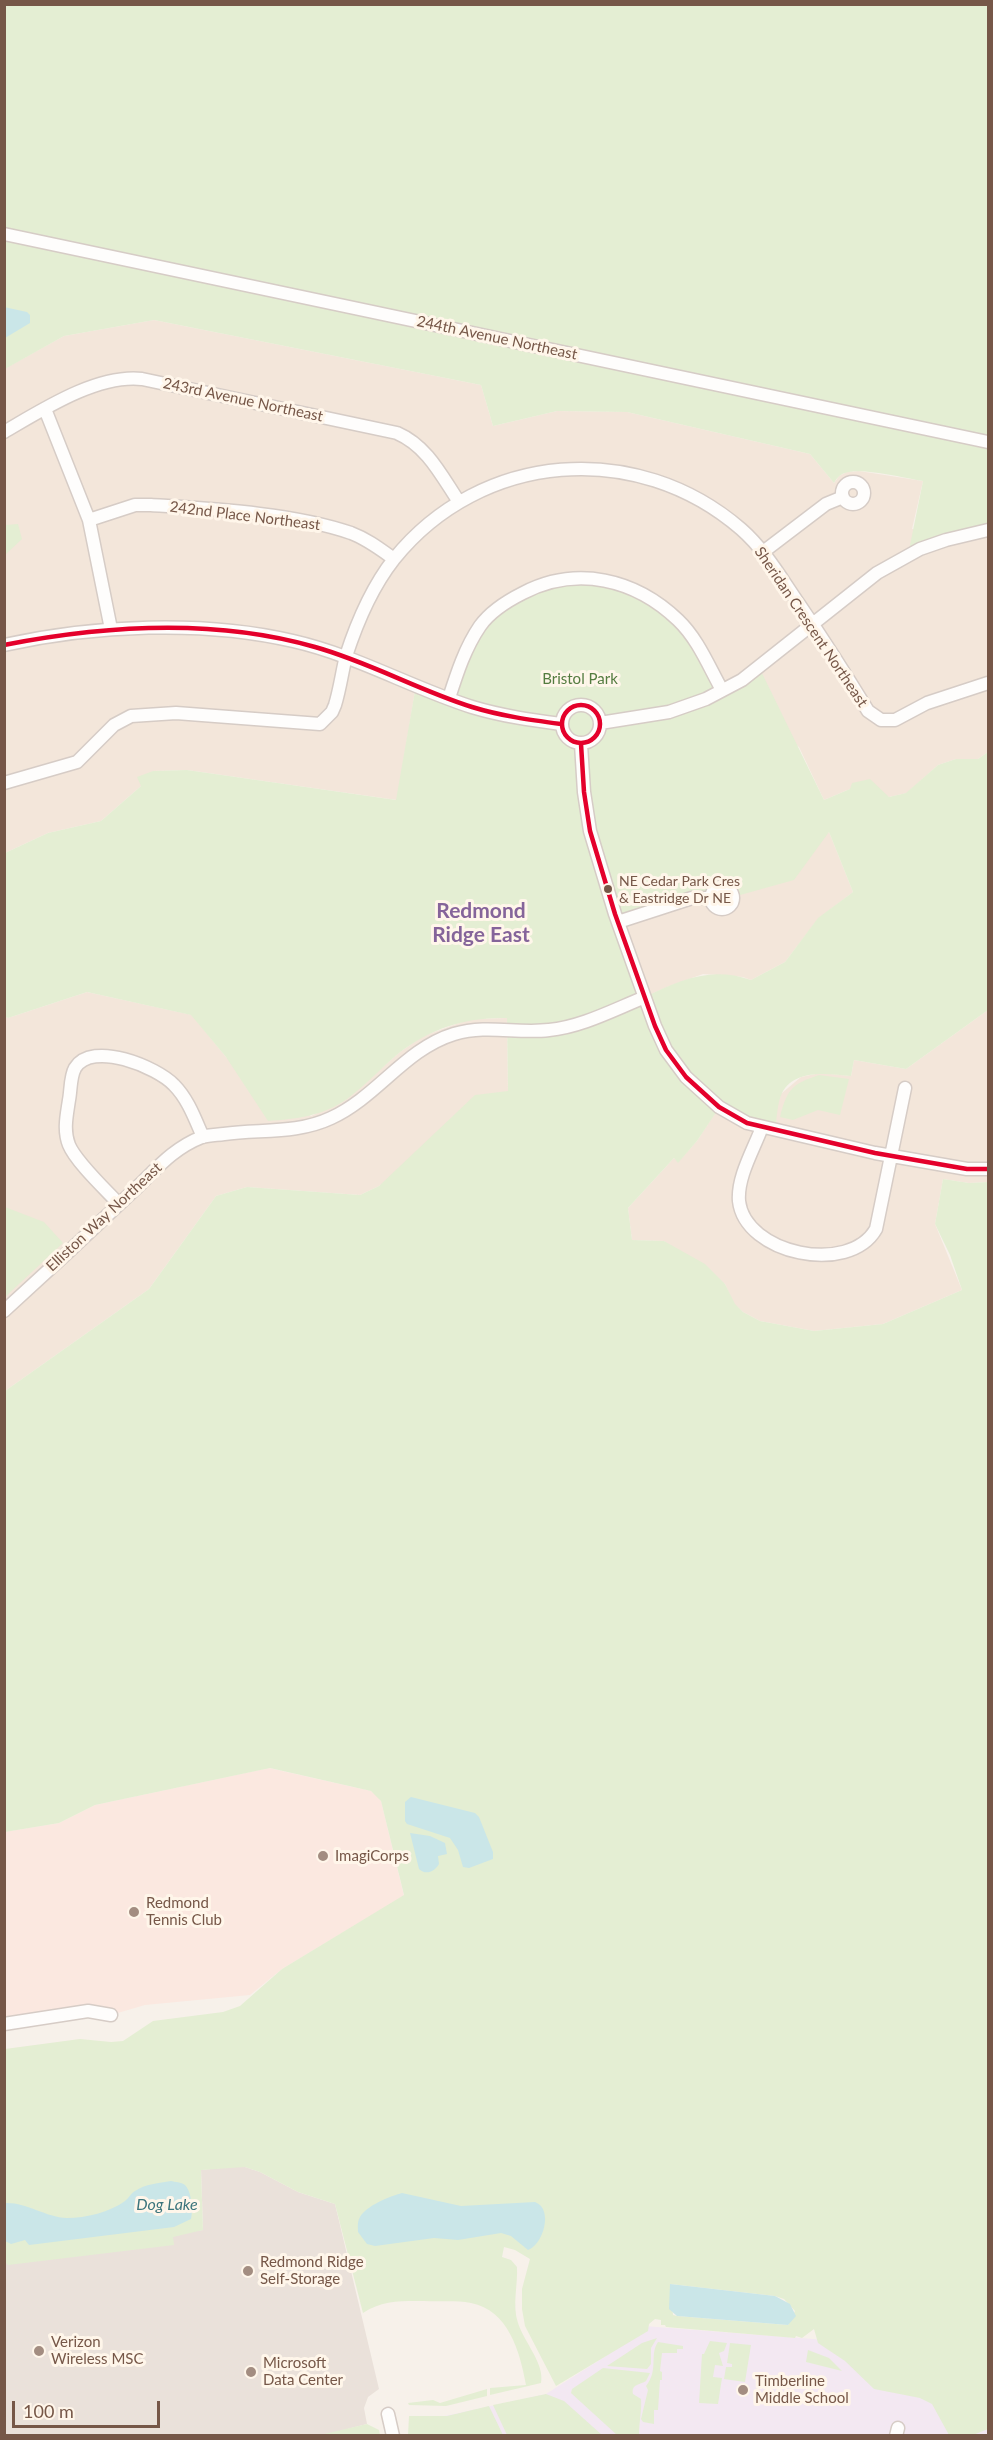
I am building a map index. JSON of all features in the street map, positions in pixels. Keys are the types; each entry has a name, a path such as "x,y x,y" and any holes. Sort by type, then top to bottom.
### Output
{"street":[{"name":"244th Avenue Northeast","path":"4,234 988,442"},
{"name":"243rd Avenue Northeast","path":"4,432 45,409 93,387 134,378 383,429 410,438 418,444 459,502"},
{"path":"45,409 89,519 111,629"},
{"name":"Sheridan Crescent Northeast","path":"4,783 77,762 114,725 131,716 176,713 320,724 332,712 335,705 346,657 369,598 394,559 418,532 459,502 508,479 547,470 607,469 646,477 693,495 735,524 763,552 868,711 881,720 901,719 916,707 988,683"},
{"path":"763,552 826,504 843,497"},
{"name":"242nd Place Northeast","path":"89,519 135,505 151,505 300,520 352,533 394,559"},
{"path":"600,723 669,712 706,699 742,680 877,573 908,555 946,540 988,530"},
{"path":"449,698 467,648 481,624 499,608 538,585 576,577 598,578 620,584 644,593 663,607 680,622 696,643 722,690"},
{"path":"4,645 111,629 186,629 245,633 294,641 346,657 471,706 521,719 561,724"},
{"path":"577,705 590,707 600,723 593,740 581,744 565,736 561,724 566,712 577,705"},
{"path":"581,744 584,792 590,831 618,922 643,998 666,1050 686,1077 719,1107 747,1123 892,1156 967,1169 988,1169"},
{"path":"618,922 692,898 710,898"},
{"name":"Elliston Way Northeast","path":"4,1311 120,1204 160,1163 203,1137 240,1132 297,1130 333,1118 349,1109 419,1051 454,1034 486,1028 537,1031 568,1027 643,998"},
{"path":"120,1204 73,1152 67,1138 66,1123 72,1078 75,1068 81,1062 88,1057 98,1056 139,1063 158,1072 182,1095 203,1137"},
{"path":"762,1127 741,1183 739,1200 747,1223 772,1242 793,1250 831,1255 847,1253 868,1239 876,1229 881,1215 905,1089"},
{"path":"4,2024 88,2011 111,2015"},
{"path":"388,2414 393,2436"}],"shaded area":[{"path":"154,320 481,385 493,426 557,411 627,412 810,454 834,483 839,476 847,472 859,471 923,481 912,529 988,530 988,752 978,759 956,759 938,765 907,793 889,797 850,789 824,800 799,747 722,690 449,698 416,685 397,800 187,770 153,771 141,786 101,821 48,833 5,853 4,369 64,336"},
{"path":"829,832 853,892 818,919 785,962 751,980 743,977 703,974 643,998 618,922 711,895 719,887 727,888 733,897"},
{"path":"87,992 192,1015 226,1057 311,1116 346,1099 400,1052 423,1036 470,1019 507,1018 508,1092 379,1186 360,1195 247,1187 216,1196 149,1289 5,1391 5,1016 8,1018"},
{"path":"988,1010 988,1182 969,1183 943,1179 935,1224 962,1290 883,1324 814,1331 760,1321 734,1304 725,1284 664,1241 632,1240 628,1208 674,1158 678,1162 697,1141 719,1107 782,1093 801,1077 820,1073 851,1076 854,1060 906,1069"},
{"path":"269,1768 371,1791 378,1796 404,1896 282,1969 250,1995 145,2005 111,2015 5,2024 4,1832 59,1823 95,1805"},
{"path":"245,2167 260,2172 298,2192 335,2204 379,2389 368,2397 364,2408 367,2424 320,2436 5,2436 5,2255 203,2230 201,2170"},
{"path":"644,2326 839,2341 988,2422 988,2435 412,2436 440,2417 546,2394 639,2335"}],"green space":[{"path":"5,5 988,5 988,530 908,555 923,481 852,471 841,475 834,483 810,454 627,412 557,411 493,426 481,385 154,320 64,336 5,369"},
{"path":"18,524 22,539 5,555 5,525"},
{"name":"Bristol Park","path":"620,584 680,622 722,690 759,667 824,800 850,789 852,783 870,779 889,797 906,793 938,765 956,759 978,759 988,752 988,1010 906,1069 854,1060 851,1076 813,1074 795,1080 788,1085 780,1097 775,1130 719,1108 697,1141 678,1163 674,1158 628,1208 632,1240 664,1241 705,1264 725,1284 735,1304 743,1312 760,1321 814,1331 883,1324 962,1290 950,1255 935,1224 943,1179 969,1183 988,1182 988,2429 973,2435 949,2435 932,2404 920,2398 874,2389 845,2361 818,2343 814,2329 802,2338 796,2336 795,2338 666,2327 661,2325 661,2320 655,2319 649,2324 648,2331 556,2386 525,2326 522,2289 530,2259 515,2250 504,2247 502,2257 511,2260 517,2267 516,2316 540,2368 541,2383 490,2395 490,2388 526,2385 516,2346 503,2323 494,2314 484,2307 471,2303 424,2301 385,2303 363,2313 335,2204 298,2192 260,2172 245,2167 201,2170 203,2230 173,2237 174,2245 8,2265 4,2261 5,2049 80,2039 123,2041 153,2021 223,2012 240,2006 282,1969 404,1895 381,1801 371,1791 270,1768 95,1805 59,1823 5,1832 5,1391 149,1289 216,1196 247,1187 360,1195 379,1186 475,1095 508,1091 507,1018 464,1022 437,1031 411,1044 338,1105 309,1116 268,1121 226,1057 191,1015 87,992 8,1018 4,1016 5,853 48,833 101,821 141,786 137,777 153,771 187,770 396,800 416,685 449,697 481,624 538,585","holes":["829,832 853,892 818,918 785,962 751,980 722,974 696,977 643,998 618,922 711,895 719,887 727,888 733,897 794,880","670,2284 775,2296 784,2299 795,2311 788,2325 677,2316 673,2315"]},
{"path":"819,1075 849,1079 840,1115 818,1110 793,1120 780,1117 785,1100 792,1089 802,1081"},
{"path":"5,1207 44,1222 63,1243 5,1297"},
{"path":"657,2338 651,2348 651,2364 647,2369 607,2366 642,2343"},
{"path":"710,2341 727,2343 724,2351 719,2353 723,2366 715,2365 713,2377 722,2378 718,2404 699,2403 702,2354"},
{"path":"658,2342 683,2346 683,2349 677,2349 677,2353 662,2353 660,2371 662,2380 660,2380 658,2410 654,2410 654,2424 643,2422 641,2419 648,2390 646,2386 652,2374 654,2352"},
{"path":"730,2343 751,2345 745,2382 724,2379 726,2367 732,2367 732,2364 727,2363"},
{"path":"808,2350 829,2358 842,2371 806,2362"},
{"path":"603,2368 650,2373 646,2381 633,2388 633,2394 641,2399 639,2435 617,2435 571,2393 572,2389"},
{"path":"487,2389 487,2396 446,2406 409,2405 408,2403 433,2400 440,2403"},
{"path":"546,2394 564,2401 602,2435 507,2435 493,2405"},
{"path":"489,2406 503,2435 408,2435 409,2416 447,2416"},
{"path":"367,2424 379,2430 380,2435 320,2435"}],"water":[{"path":"4,307 27,312 30,315 30,323 5,338"},
{"path":"411,1797 475,1813 479,1817 493,1852 493,1859 469,1868 463,1867 458,1850 450,1838 407,1824 405,1802"},
{"path":"410,1833 430,1836 445,1843 447,1854 438,1856 439,1864 433,1871 425,1872 419,1869"},
{"name":"Dog Lake","path":"171,2181 185,2185 191,2197 192,2207 191,2219 174,2227 29,2245 25,2240 11,2244 5,2241 5,2203 13,2203 59,2217 82,2217 112,2208 143,2187"},
{"path":"402,2193 461,2206 535,2202 544,2212 544,2227 538,2241 528,2250 511,2236 501,2233 458,2240 434,2238 375,2246 367,2244 358,2232 360,2217 373,2205"},
{"path":"670,2284 775,2296 790,2304 796,2316 788,2325 677,2316 669,2309"}],"transit line":[{"path":"4,645 121,629 199,628 238,632 277,638 335,653 432,693 483,710 561,724"},
{"path":"581,705 595,710 600,724 595,738 581,743 567,738 562,724 567,710 581,705"},
{"path":"581,744 584,792 590,831 615,914 655,1026 666,1050 686,1077 719,1107 747,1123 875,1153 967,1169 988,1169"}],"place":[{"name":"NE Cedar Park Cres & Eastridge Dr NE","path":"608,889"},
{"name":"ImagiCorps","path":"323,1856"},
{"name":"Redmond Tennis Club","path":"134,1912"},
{"name":"Redmond Ridge Self-Storage","path":"248,2271"},
{"name":"Verizon Wireless MSC","path":"39,2351"},
{"name":"Microsoft Data Center","path":"251,2372"},
{"name":"Timberline Middle School","path":"743,2390"}],"district":[{"name":"Redmond Ridge East","path":"481,923"}]}
